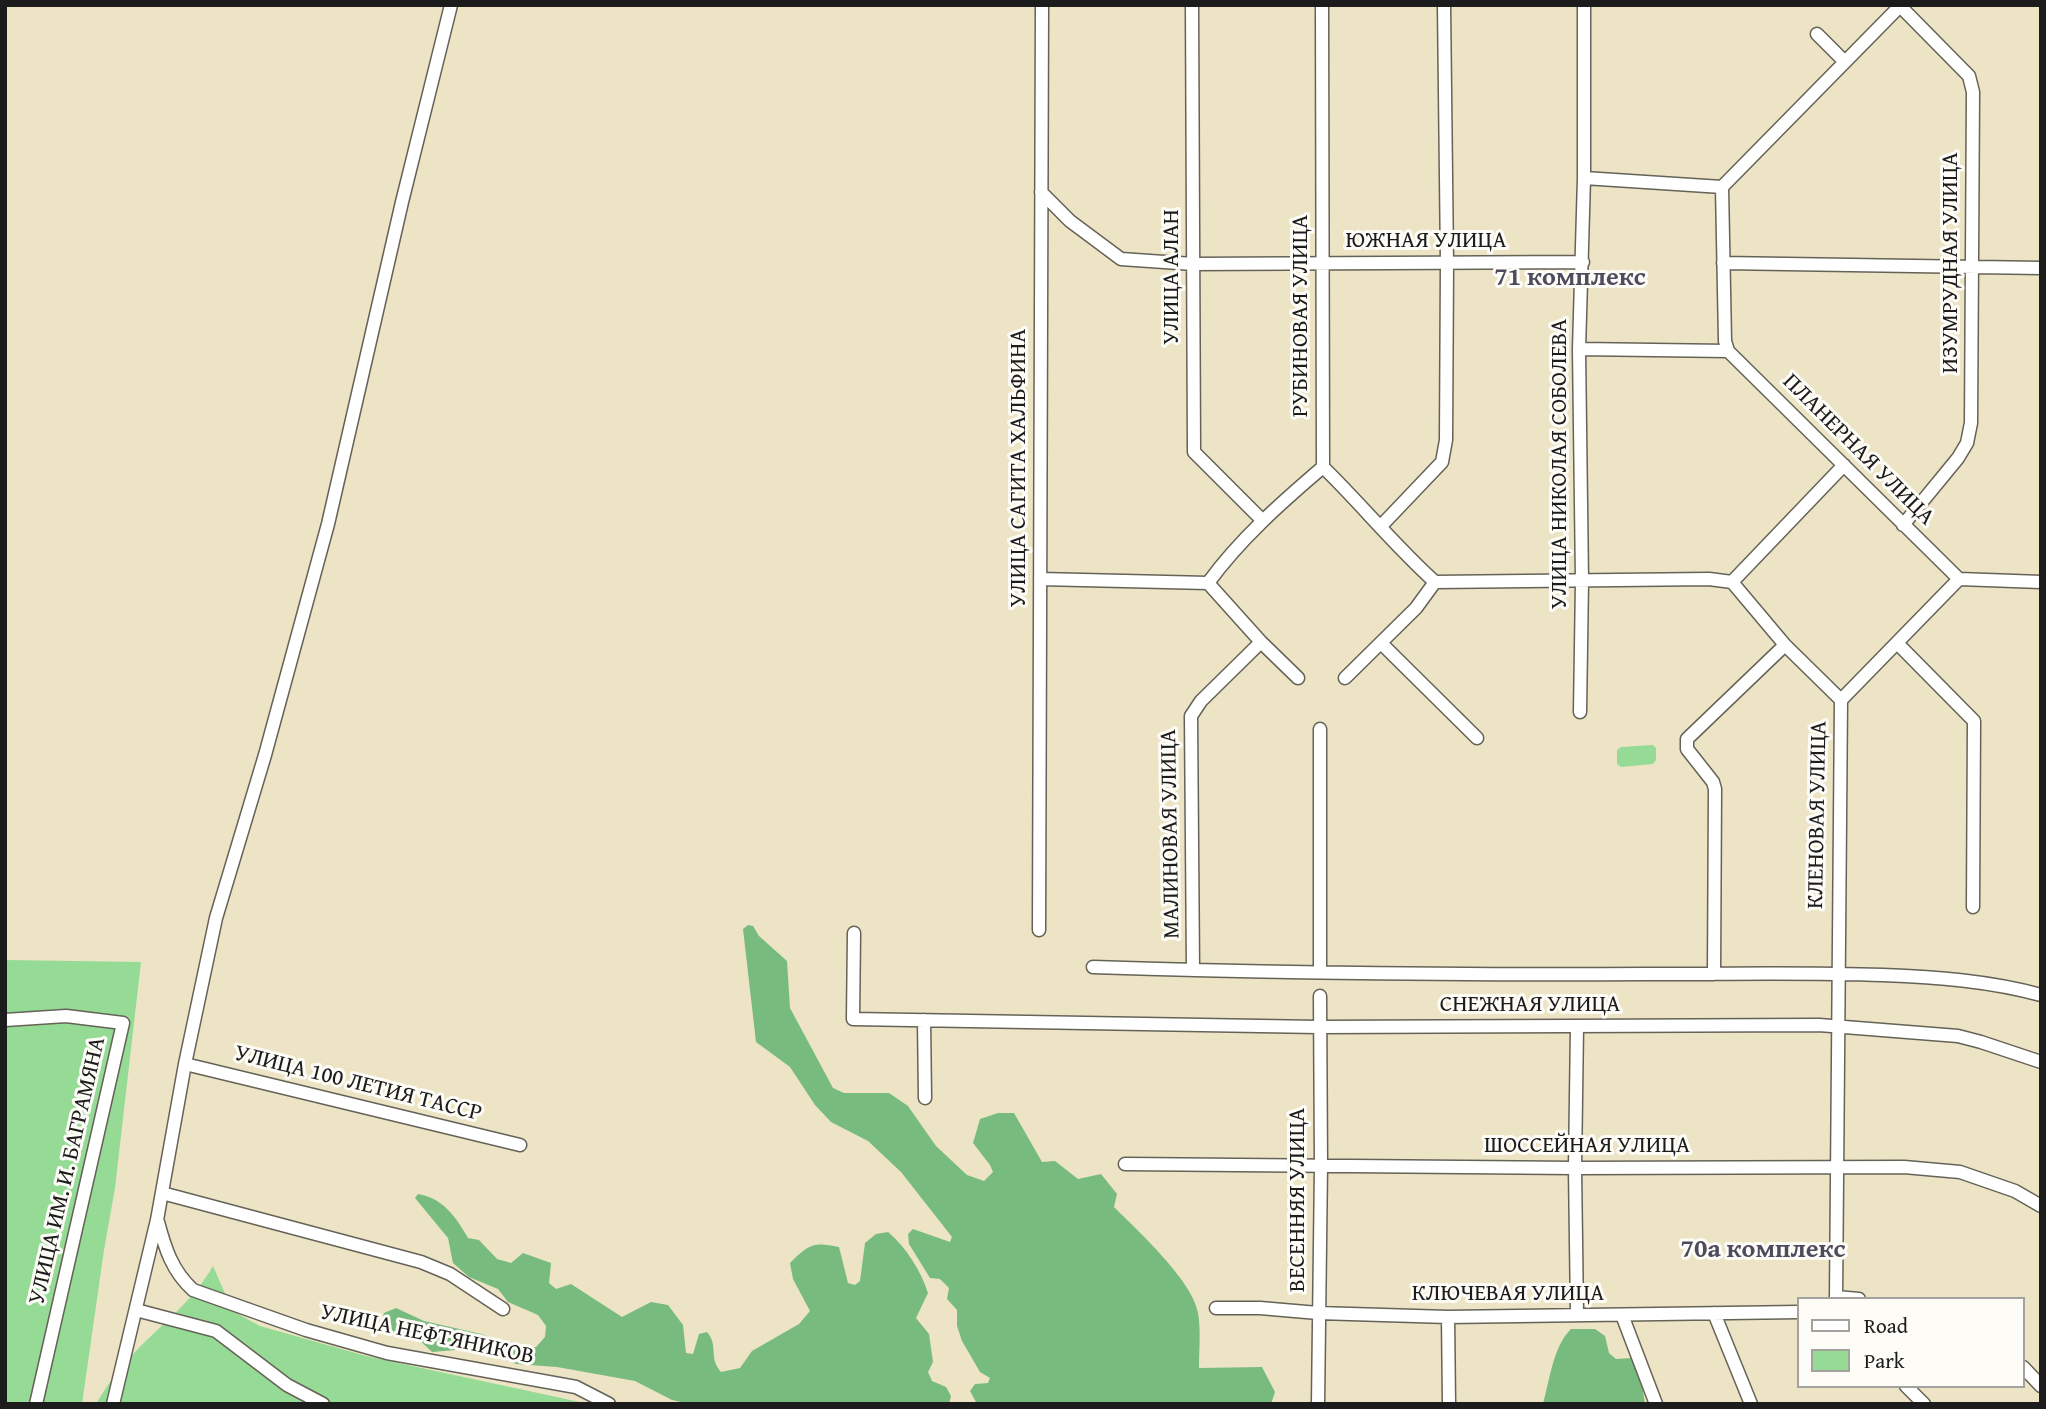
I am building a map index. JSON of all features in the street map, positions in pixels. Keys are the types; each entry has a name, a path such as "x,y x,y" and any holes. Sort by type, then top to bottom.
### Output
{"street":[{"path":"113,1404 157,1220 185,1064 216,918 265,755 328,524 402,202 452,5"},
{"name":"УЛИЦА САГИТА ХАЛЬФИНА","path":"1038,930 1042,5"},
{"name":"УЛИЦА АЛАН","path":"1192,5 1194,452 1263,521"},
{"name":"РУБИНОВАЯ УЛИЦА","path":"1322,5 1323,467"},
{"path":"1381,526 1443,462 1446,440 1444,5"},
{"name":"УЛИЦА НИКОЛАЯ СОБОЛЕВА","path":"1580,712 1583,581 1579,349 1583,262 1584,5"},
{"path":"1579,349 1728,351 1725,341 1722,187 1900,6"},
{"name":"ИЗУМРУДНАЯ УЛИЦА","path":"1900,6 1969,76 1973,92 1971,423 1967,443 1958,458 1903,525"},
{"path":"1817,34 1845,62"},
{"path":"1584,178 1722,187"},
{"name":"ЮЖНАЯ УЛИЦА","path":"1041,192 1070,221 1121,259 1193,264 1583,262"},
{"path":"1723,263 2041,268"},
{"name":"ПЛАНЕРНАЯ УЛИЦА","path":"1728,351 1959,579"},
{"path":"1732,582 1844,465"},
{"path":"1208,583 1222,564 1263,521 1323,467 1435,582 1709,579 1732,582 1785,645 1840,700"},
{"path":"1040,579 1208,583 1261,642 1298,678"},
{"path":"1959,579 2041,582"},
{"name":"КЛЕНОВАЯ УЛИЦА","path":"1836,1297 1840,700 1959,579"},
{"path":"1345,678 1416,608 1435,582"},
{"name":"МАЛИНОВАЯ УЛИЦА","path":"1193,970 1191,716 1200,701 1261,642"},
{"path":"1381,643 1477,738"},
{"path":"1897,643 1974,721 1973,907"},
{"path":"1714,974 1715,789 1713,782 1687,749 1687,739 1785,645"},
{"path":"1320,729 1320,972"},
{"name":"СНЕЖНАЯ УЛИЦА","path":"855,933 853,1019 1318,1027 1837,1026 1958,1036 1982,1041 2041,1062"},
{"path":"1093,967 1320,972 1837,973 1920,977 2012,987 2041,995"},
{"name":"ВЕСЕННЯЯ УЛИЦА","path":"1318,1404 1320,996"},
{"name":"УЛИЦА ИМ. И. БАГРАМЯНА","path":"5,1020 66,1016 123,1023 36,1404"},
{"path":"924,1020 925,1098"},
{"path":"1577,1026 1577,1314"},
{"name":"УЛИЦА 100 ЛЕТИЯ ТАССР","path":"185,1064 520,1145"},
{"name":"ШОССЕЙНАЯ УЛИЦА","path":"1125,1164 1575,1168 1904,1167 1960,1172 2015,1191 2041,1206"},
{"path":"162,1193 421,1262 450,1274 503,1309"},
{"name":"УЛИЦА НЕФТЯНИКОВ","path":"157,1220 168,1256 182,1280 193,1290 318,1334 387,1353 576,1387 609,1404"},
{"name":"КЛЮЧЕВАЯ УЛИЦА","path":"1216,1308 1448,1317 1798,1312"},
{"path":"136,1310 216,1331 287,1385 323,1404"},
{"path":"1714,1313 1751,1404"},
{"path":"1622,1315 1656,1404"},
{"path":"1448,1317 1449,1404"},
{"path":"2025,1369 2041,1386"},
{"path":"1908,1388 1924,1404"}],"green space":[{"path":"1653,745 1656,748 1656,760 1653,764 1621,767 1617,764 1617,750 1621,747"},
{"path":"748,925 753,926 759,936 787,961 790,1008 833,1088 844,1093 889,1093 908,1106 936,1146 967,1175 984,1181 993,1172 973,1143 980,1119 998,1113 1014,1113 1042,1162 1055,1161 1078,1179 1101,1174 1117,1194 1114,1207 1163,1257 1194,1300 1199,1326 1199,1368 1262,1367 1275,1392 1271,1404 977,1404 970,1391 975,1384 988,1383 990,1378 980,1372 962,1341 957,1326 957,1310 947,1299 949,1288 940,1279 930,1278 909,1244 908,1234 913,1229 950,1242 952,1237 901,1172 868,1141 831,1122 815,1105 790,1067 756,1042 743,929"},
{"path":"5,960 141,962 115,1188 82,1404 5,1404"},
{"path":"418,1194 442,1204 468,1238 479,1240 497,1259 511,1263 523,1253 551,1263 549,1283 556,1289 571,1284 622,1317 651,1302 668,1305 683,1325 686,1353 693,1354 699,1334 707,1332 711,1337 717,1367 721,1372 740,1368 752,1351 799,1324 810,1311 793,1279 790,1263 802,1252 823,1244 839,1247 848,1283 855,1285 860,1281 865,1243 876,1234 888,1232 912,1260 928,1293 916,1318 929,1334 933,1362 928,1372 932,1381 946,1387 951,1396 949,1404 690,1404 672,1400 635,1381 557,1367 516,1364 479,1348 432,1352 414,1335 395,1334 381,1322 384,1313 396,1308 424,1321 481,1334 520,1348 536,1347 545,1337 546,1326 538,1315 508,1302 498,1289 469,1277 453,1263 448,1238 415,1198"},
{"path":"213,1266 227,1298 238,1314 260,1326 366,1356 589,1404 96,1404 125,1363 187,1301"},
{"path":"1571,1329 1595,1329 1605,1336 1609,1353 1616,1359 1632,1358 1640,1373 1645,1404 1543,1404 1556,1354"}],"district":[{"name":"71 комплекс","path":"1570,278"},
{"name":"70а комплекс","path":"1763,1250"}]}
